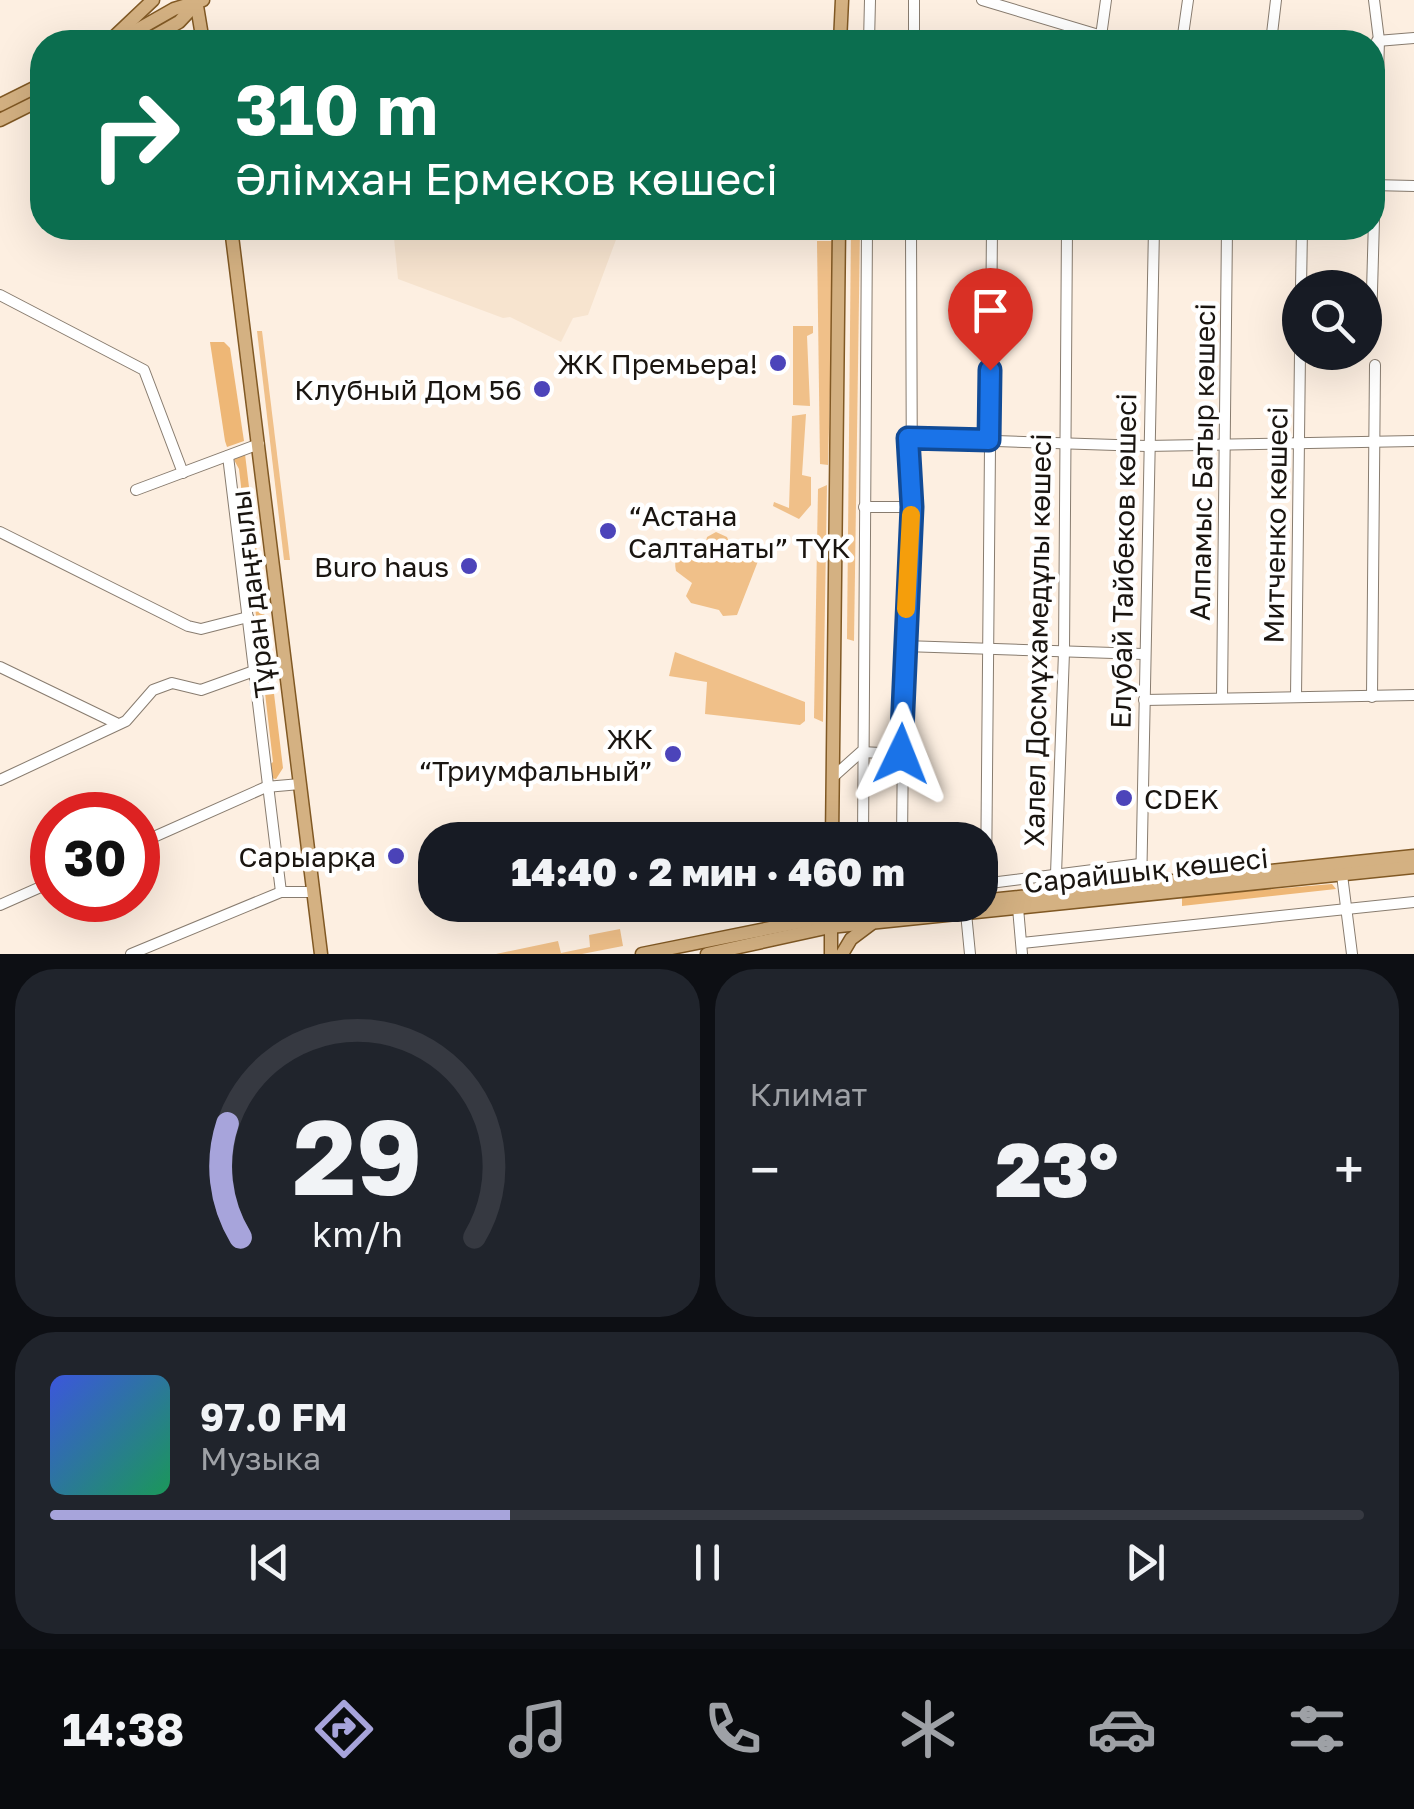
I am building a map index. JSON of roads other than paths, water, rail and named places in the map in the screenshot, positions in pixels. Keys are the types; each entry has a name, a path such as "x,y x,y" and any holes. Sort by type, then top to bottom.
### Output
{"main road":[{"path":"121,30 153,0"},
{"path":"841,30 845,0"},
{"path":"845,0 847,30"},
{"path":"137,30 174,9 199,1"},
{"path":"164,30 199,1"},
{"path":"199,1 202,30"},
{"path":"0,105 30,90"},
{"path":"0,120 30,105"},
{"name":"Тұран даңғылы","path":"233,240 320,954"},
{"path":"832,822 840,240"},
{"name":"Сарайшық көшесі","path":"998,910 1414,856"},
{"name":"Сарайшық көшесі","path":"998,900 1342,875 1414,866"},
{"name":"Сарайшық көшесі","path":"642,954 800,922"},
{"name":"Сарайшық көшесі","path":"707,954 811,922"},
{"path":"830,922 831,954"},
{"name":"Сарайшық көшесі","path":"866,922 881,922"},
{"path":"842,954 851,939 872,923"},
{"path":"313,954 318,938"},
{"path":"318,938 330,954"}],"street":[{"path":"869,30 870,0"},
{"path":"914,0 914,30"},
{"path":"982,0 1027,6 1079,30"},
{"path":"1101,30 1106,0"},
{"path":"1184,30 1188,0"},
{"path":"1272,30 1276,0"},
{"path":"1374,0 1377,30"},
{"path":"1385,40 1414,38"},
{"path":"1385,185 1414,186"},
{"path":"862,822 867,240"},
{"path":"902,822 904,646 912,507 908,438 911,240"},
{"path":"984,822 992,240"},
{"name":"Халел Досмұхамедұлы көшесі","path":"1056,874 1064,652 1067,240"},
{"name":"Елубай Тайбеков көшесі","path":"1141,890 1146,446 1154,240"},
{"name":"Алпамыс Батыр көшесі","path":"1222,698 1227,240"},
{"path":"1301,270 1302,240"},
{"path":"1372,240 1372,270"},
{"path":"0,295 144,370 183,473"},
{"name":"Митченко көшесі","path":"1296,697 1300,370"},
{"path":"1372,697 1375,370"},
{"path":"908,438 1146,446 1414,441"},
{"path":"136,490 259,444"},
{"path":"228,456 281,892"},
{"path":"864,507 912,507"},
{"path":"0,532 188,626 201,630 248,616"},
{"path":"904,646 1143,654"},
{"path":"0,667 116,723"},
{"path":"0,780 126,721 153,690 172,683 201,690 254,671"},
{"path":"1144,700 1414,695"},
{"path":"833,777 861,752 901,754"},
{"path":"160,834 266,787 300,784"},
{"path":"998,882 1140,864"},
{"path":"1342,875 1352,954"},
{"path":"0,905 30,892"},
{"path":"132,954 281,892 313,892"},
{"path":"1018,908 1022,949 1414,902"},
{"path":"967,922 970,954"}],"place":[{"name":"ЖК Премьера!","path":"778,363"},
{"name":"Клубный Дом 56","path":"542,389"},
{"name":"“Астана Салтанаты” ТҮК","path":"608,531"},
{"name":"Buro haus","path":"469,566"},
{"name":"ЖК “Триумфальный”","path":"673,754"},
{"name":"CDEK","path":"1124,798"},
{"name":"Сарыарқа","path":"396,856"}]}
